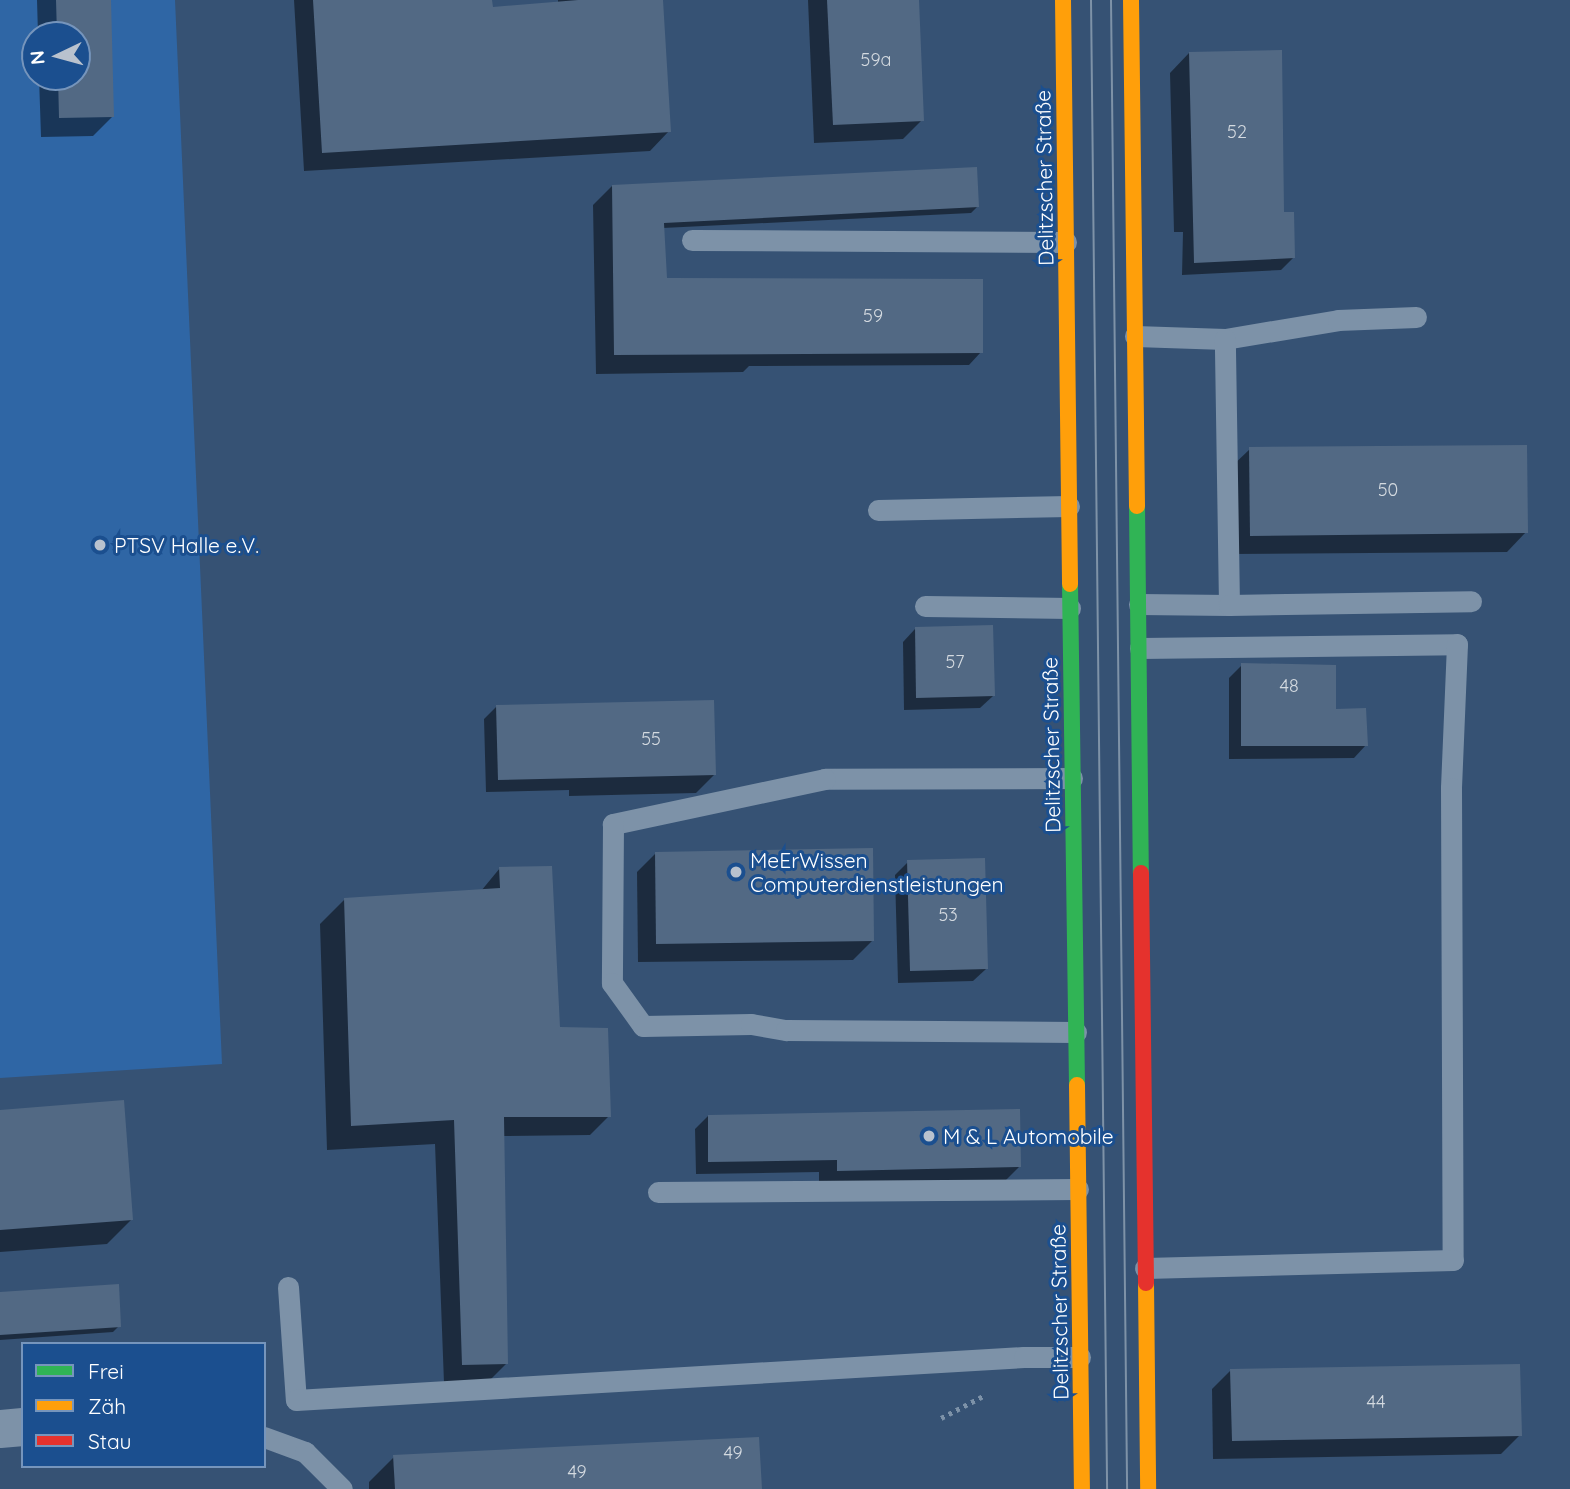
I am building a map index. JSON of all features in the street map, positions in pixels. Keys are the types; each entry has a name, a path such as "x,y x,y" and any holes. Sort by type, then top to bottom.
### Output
{"main road":[{"name":"Delitzscher Straße","path":"1063,0 1082,1489"},
{"path":"1131,0 1149,1489"}],"street":[{"path":"0,1429 21,1427"}],"lane":[{"path":"692,240 1066,242"},
{"path":"1135,335 1226,339 1338,320 1416,317"},
{"path":"1226,339 1229,605"},
{"path":"878,510 1069,506"},
{"path":"1139,604 1471,601"},
{"path":"925,606 1070,608"},
{"path":"1140,648 1457,644 1451,788 1453,1260 1145,1268"},
{"path":"1072,778 825,779 613,824 612,983 643,1026 751,1024 786,1030 1076,1032"},
{"path":"658,1192 1078,1189"},
{"path":"288,1287 296,1400 1024,1357 1080,1357"},
{"path":"0,1411 21,1410"},
{"path":"266,1438 305,1451 342,1489"}],"path":[{"path":"942,1418 994,1390"}],"shaded area":[{"name":"PTSV Halle e.V.","path":"0,0 175,0 222,1064 0,1078"}],"building":[{"path":"56,0 111,0 114,117 59,118 58,91 91,91 91,21 57,21"},
{"path":"313,0 492,0 493,7 578,0 663,0 671,132 322,153"},
{"path":"827,0 919,0 924,121 833,125"},
{"path":"1282,50 1284,212 1294,212 1295,258 1194,263 1189,52"},
{"path":"977,167 979,207 664,223 667,278 983,279 983,353 614,355 612,185"},
{"path":"1527,445 1528,533 1250,536 1249,447"},
{"path":"993,625 995,696 916,698 915,627"},
{"path":"1241,663 1336,665 1336,709 1366,708 1368,746 1241,746"},
{"path":"714,700 716,775 498,780 496,705"},
{"path":"873,848 874,941 656,944 655,852"},
{"path":"985,858 988,969 910,971 907,860"},
{"path":"552,866 560,1027 608,1028 611,1117 504,1117 508,1364 462,1365 454,1120 351,1126 344,898 500,888 499,867"},
{"path":"124,1100 133,1220 0,1230 0,1110"},
{"name":"M & L Automobile","path":"1020,1109 1021,1167 837,1171 837,1160 708,1162 708,1115"},
{"path":"119,1284 121,1327 0,1335 0,1292"},
{"path":"1520,1364 1522,1436 1232,1441 1230,1369"},
{"path":"759,1437 762,1489 395,1489 393,1455"}],"tram line":[{"path":"1091,0 1107,1489"},
{"path":"1111,0 1127,1489"}],"traffic: fast":[{"path":"1137,506 1141,873"},
{"path":"1070,584 1077,1085"}],"traffic: slow":[{"path":"1063,0 1070,584"},
{"path":"1131,0 1137,506"},
{"path":"1077,1085 1082,1489"},
{"path":"1146,1283 1148,1489"}],"traffic: jam":[{"path":"1141,873 1146,1283"}],"place":[{"name":"PTSV Halle e.V.","path":"100,545"},
{"name":"MeErWissen Computerdienstleistungen","path":"736,872"},
{"name":"M & L Automobile","path":"929,1136"}]}
